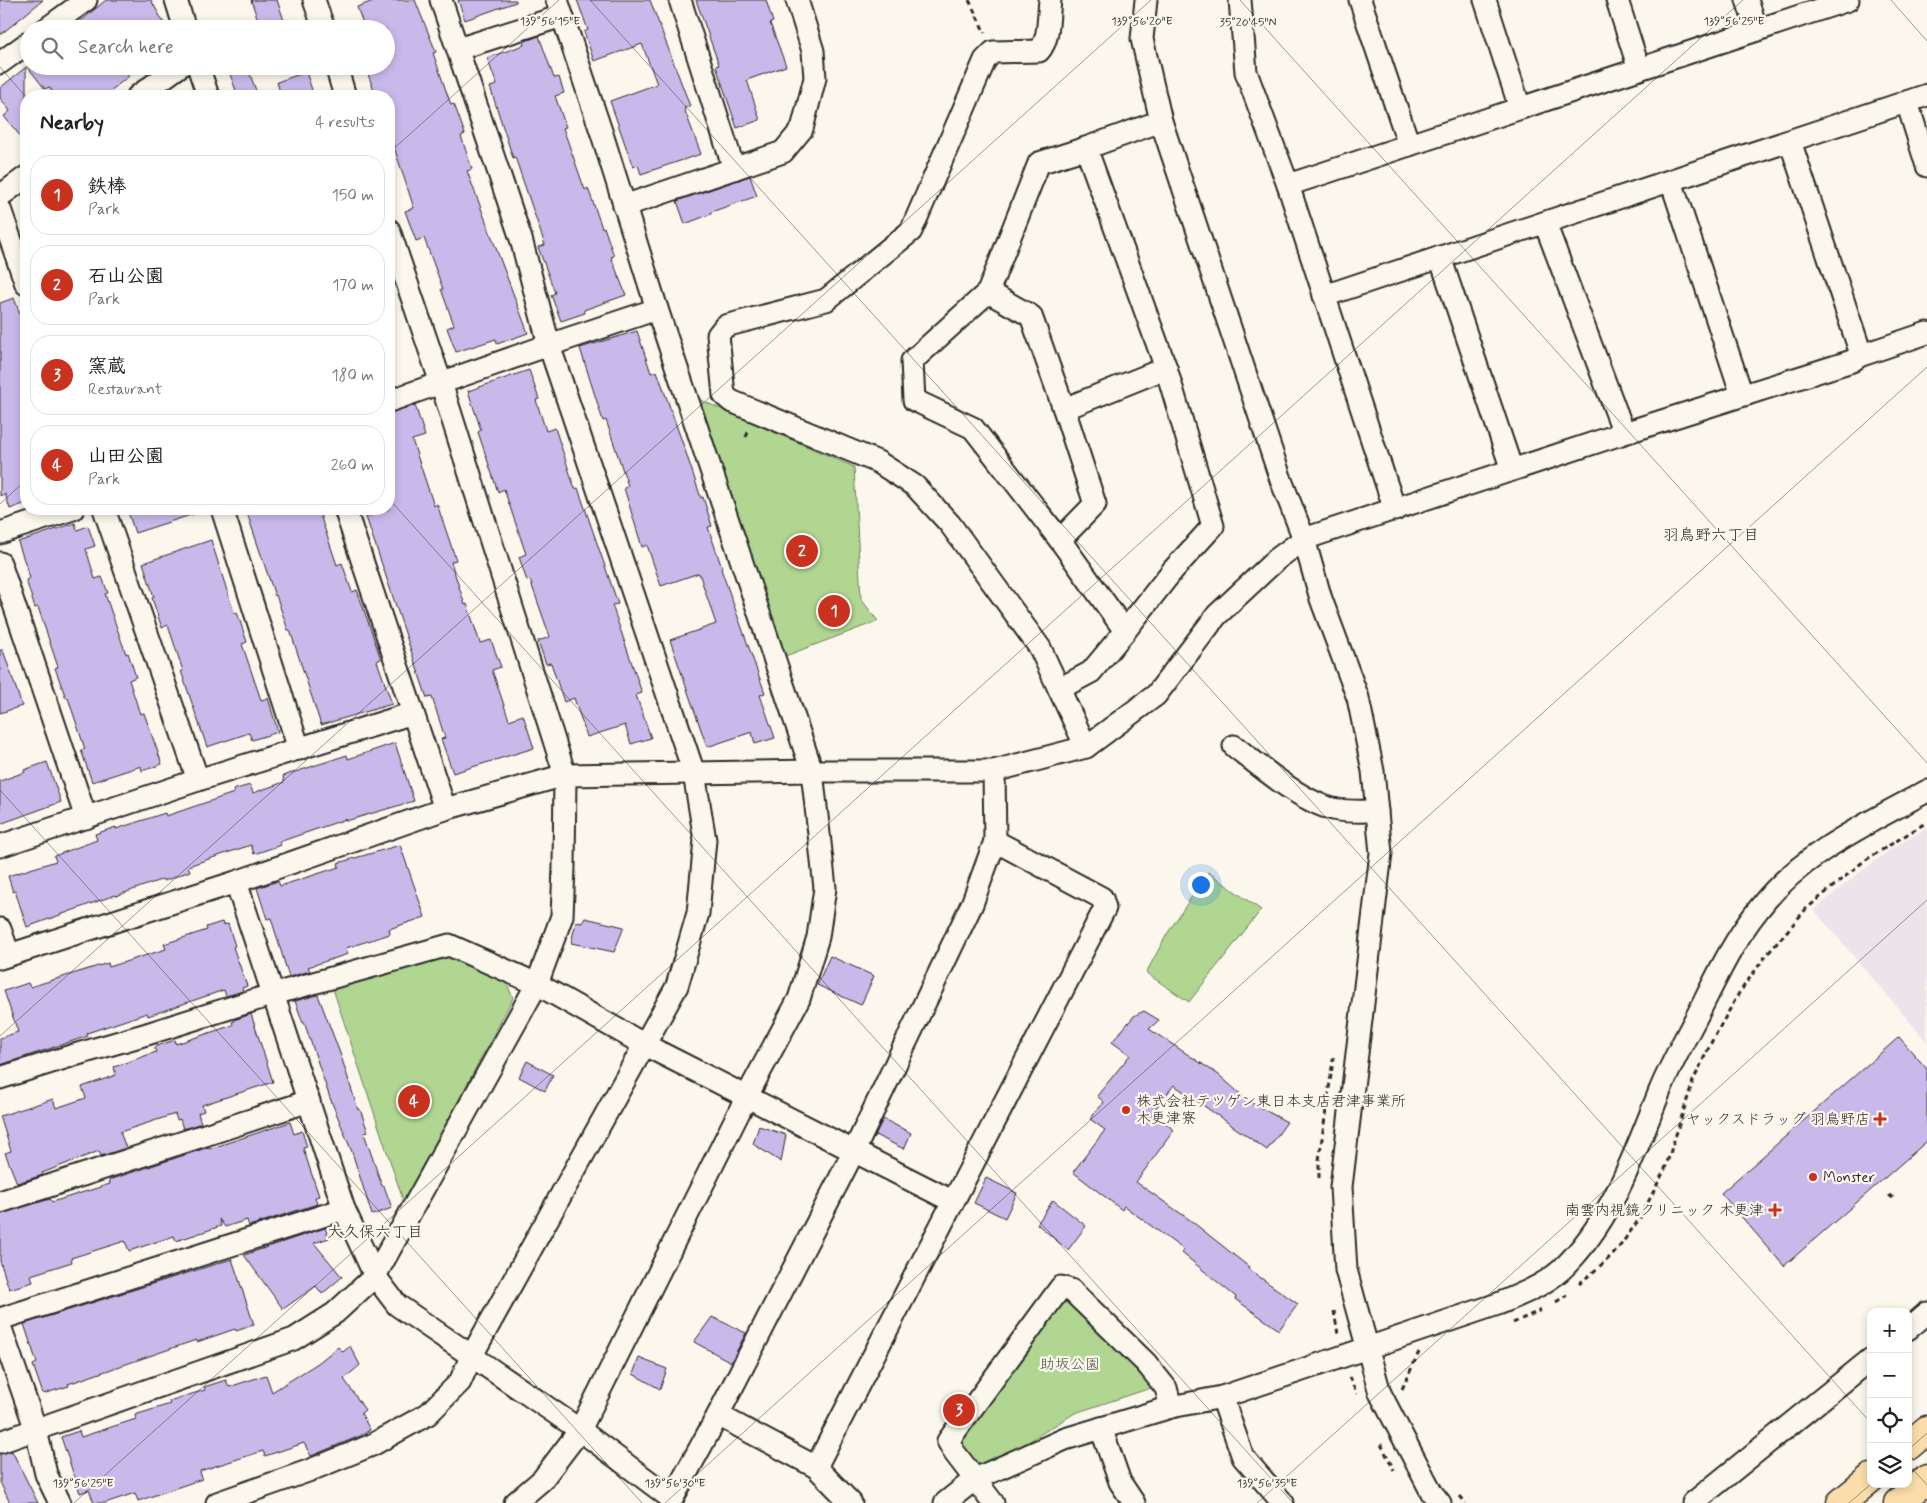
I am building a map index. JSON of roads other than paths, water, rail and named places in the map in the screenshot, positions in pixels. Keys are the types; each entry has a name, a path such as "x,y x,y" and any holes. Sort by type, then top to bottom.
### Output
{"highway":[{"path":"1912,1443 1927,1430"},
{"path":"1898,1503 1927,1479"},
{"path":"1840,1503 1867,1481"}],"street":[{"path":"58,20 86,0"},
{"path":"176,0 182,20"},
{"path":"314,0 321,20"},
{"path":"217,1503 308,1471 372,1445 428,1414 460,1382 471,1356 646,1045 677,986 698,913 705,840 694,772 550,344 521,239 442,0"},
{"path":"680,0 734,168"},
{"path":"624,206 783,152 802,129 815,78 813,51 797,0"},
{"path":"1050,0 1047,30 1043,46 1039,51 993,52 985,60 911,231 826,300 725,326 718,335 724,395 731,401 878,462 915,486 950,524 1040,648 1086,747"},
{"path":"1146,0 1142,39 1161,121 1281,480 1304,539 1320,599 1358,698 1373,771 1381,853 1341,1187 1346,1270 1380,1393 1432,1493 1440,1503"},
{"path":"1240,0 1246,72 1288,185 1394,510"},
{"path":"1360,0 1409,145"},
{"path":"1485,0 1520,108"},
{"path":"1617,0 1639,69"},
{"path":"1747,0 1757,30"},
{"path":"1288,185 1848,0"},
{"path":"458,48 560,8 656,310 812,771 825,888 818,937 799,999 747,1096 580,1430 542,1480 515,1503"},
{"path":"0,63 20,49"},
{"path":"146,90 167,75"},
{"path":"201,75 206,90"},
{"path":"339,75 343,90"},
{"path":"1324,296 1927,95"},
{"path":"1906,102 1927,166"},
{"path":"1125,631 1060,540 973,428 914,400 912,361 988,292 1039,163 1161,121"},
{"path":"1790,141 1860,351 1859,356"},
{"path":"1059,689 1091,672 1173,570 1213,526 1166,368 1086,148"},
{"path":"0,196 20,181"},
{"path":"1671,181 1740,389 1747,394"},
{"path":"0,209 20,267"},
{"path":"1545,223 1621,425 1618,435"},
{"path":"0,1442 294,1339 335,1313 375,1276 537,984 562,916 565,775 441,383 395,248"},
{"path":"1440,257 1512,470"},
{"path":"988,292 1030,316 1064,409 1095,504 1060,540"},
{"path":"395,399 550,344 656,310"},
{"path":"0,929 4,957 236,882 445,809 565,775 694,772 994,771 1086,747 1156,695 1216,615 1277,559 1304,539 1618,435 1852,361 1859,356 1927,333"},
{"path":"1064,409 1166,368"},
{"path":"0,532 54,515"},
{"path":"106,515 198,780"},
{"path":"224,515 299,748"},
{"path":"347,515 445,809"},
{"path":"0,563 86,818"},
{"path":"0,846 198,780 413,713"},
{"path":"1234,746 1266,771 1309,800 1338,810 1377,811"},
{"path":"236,882 344,1209 375,1276 397,1305 580,1430 671,1501 718,1415 854,1152 972,904 995,841 994,771"},
{"path":"945,1503 975,1479 1065,1440 1171,1407 1222,1398 1498,1304 1530,1291 1559,1271 1584,1246 1609,1208 1674,1061 1735,941 1758,908 1794,872 1815,856 1844,837 1927,791"},
{"path":"816,1467 1105,908 1102,898 995,841"},
{"path":"0,1078 274,994 449,945 537,984 646,1045 952,1201"},
{"path":"0,1202 309,1101"},
{"path":"0,1319 344,1209"},
{"path":"993,1503 954,1452 948,1441 1061,1287 1071,1290 1146,1363 1166,1388 1171,1407"},
{"path":"1912,1325 1927,1313"},
{"path":"0,1326 36,1430 46,1474 60,1503"},
{"path":"1693,1503 1867,1362"},
{"path":"1222,1398 1243,1457 1284,1503"},
{"path":"718,1415 816,1467 851,1503"},
{"path":"1101,1428 1120,1482 1134,1503"}],"place":[{"name":"石山公園","path":"802,551"},
{"name":"鉄棒","path":"834,611"},
{"name":"山田公園","path":"414,1101"},
{"name":"株式会社テツゲン東日本支店君津事業所 木更津寮","path":"1126,1110"},
{"name":"ヤックスドラッグ 羽鳥野店","path":"1880,1119"},
{"name":"Monster","path":"1813,1177"},
{"name":"南雲内視鏡クリニック 木更津","path":"1775,1210"},
{"name":"窯蔵","path":"959,1410"}],"district":[{"name":"羽鳥野六丁目","path":"1711,534"},
{"name":"大久保六丁目","path":"375,1231"}],"park label":[{"name":"助坂公園","path":"1070,1364"}]}
